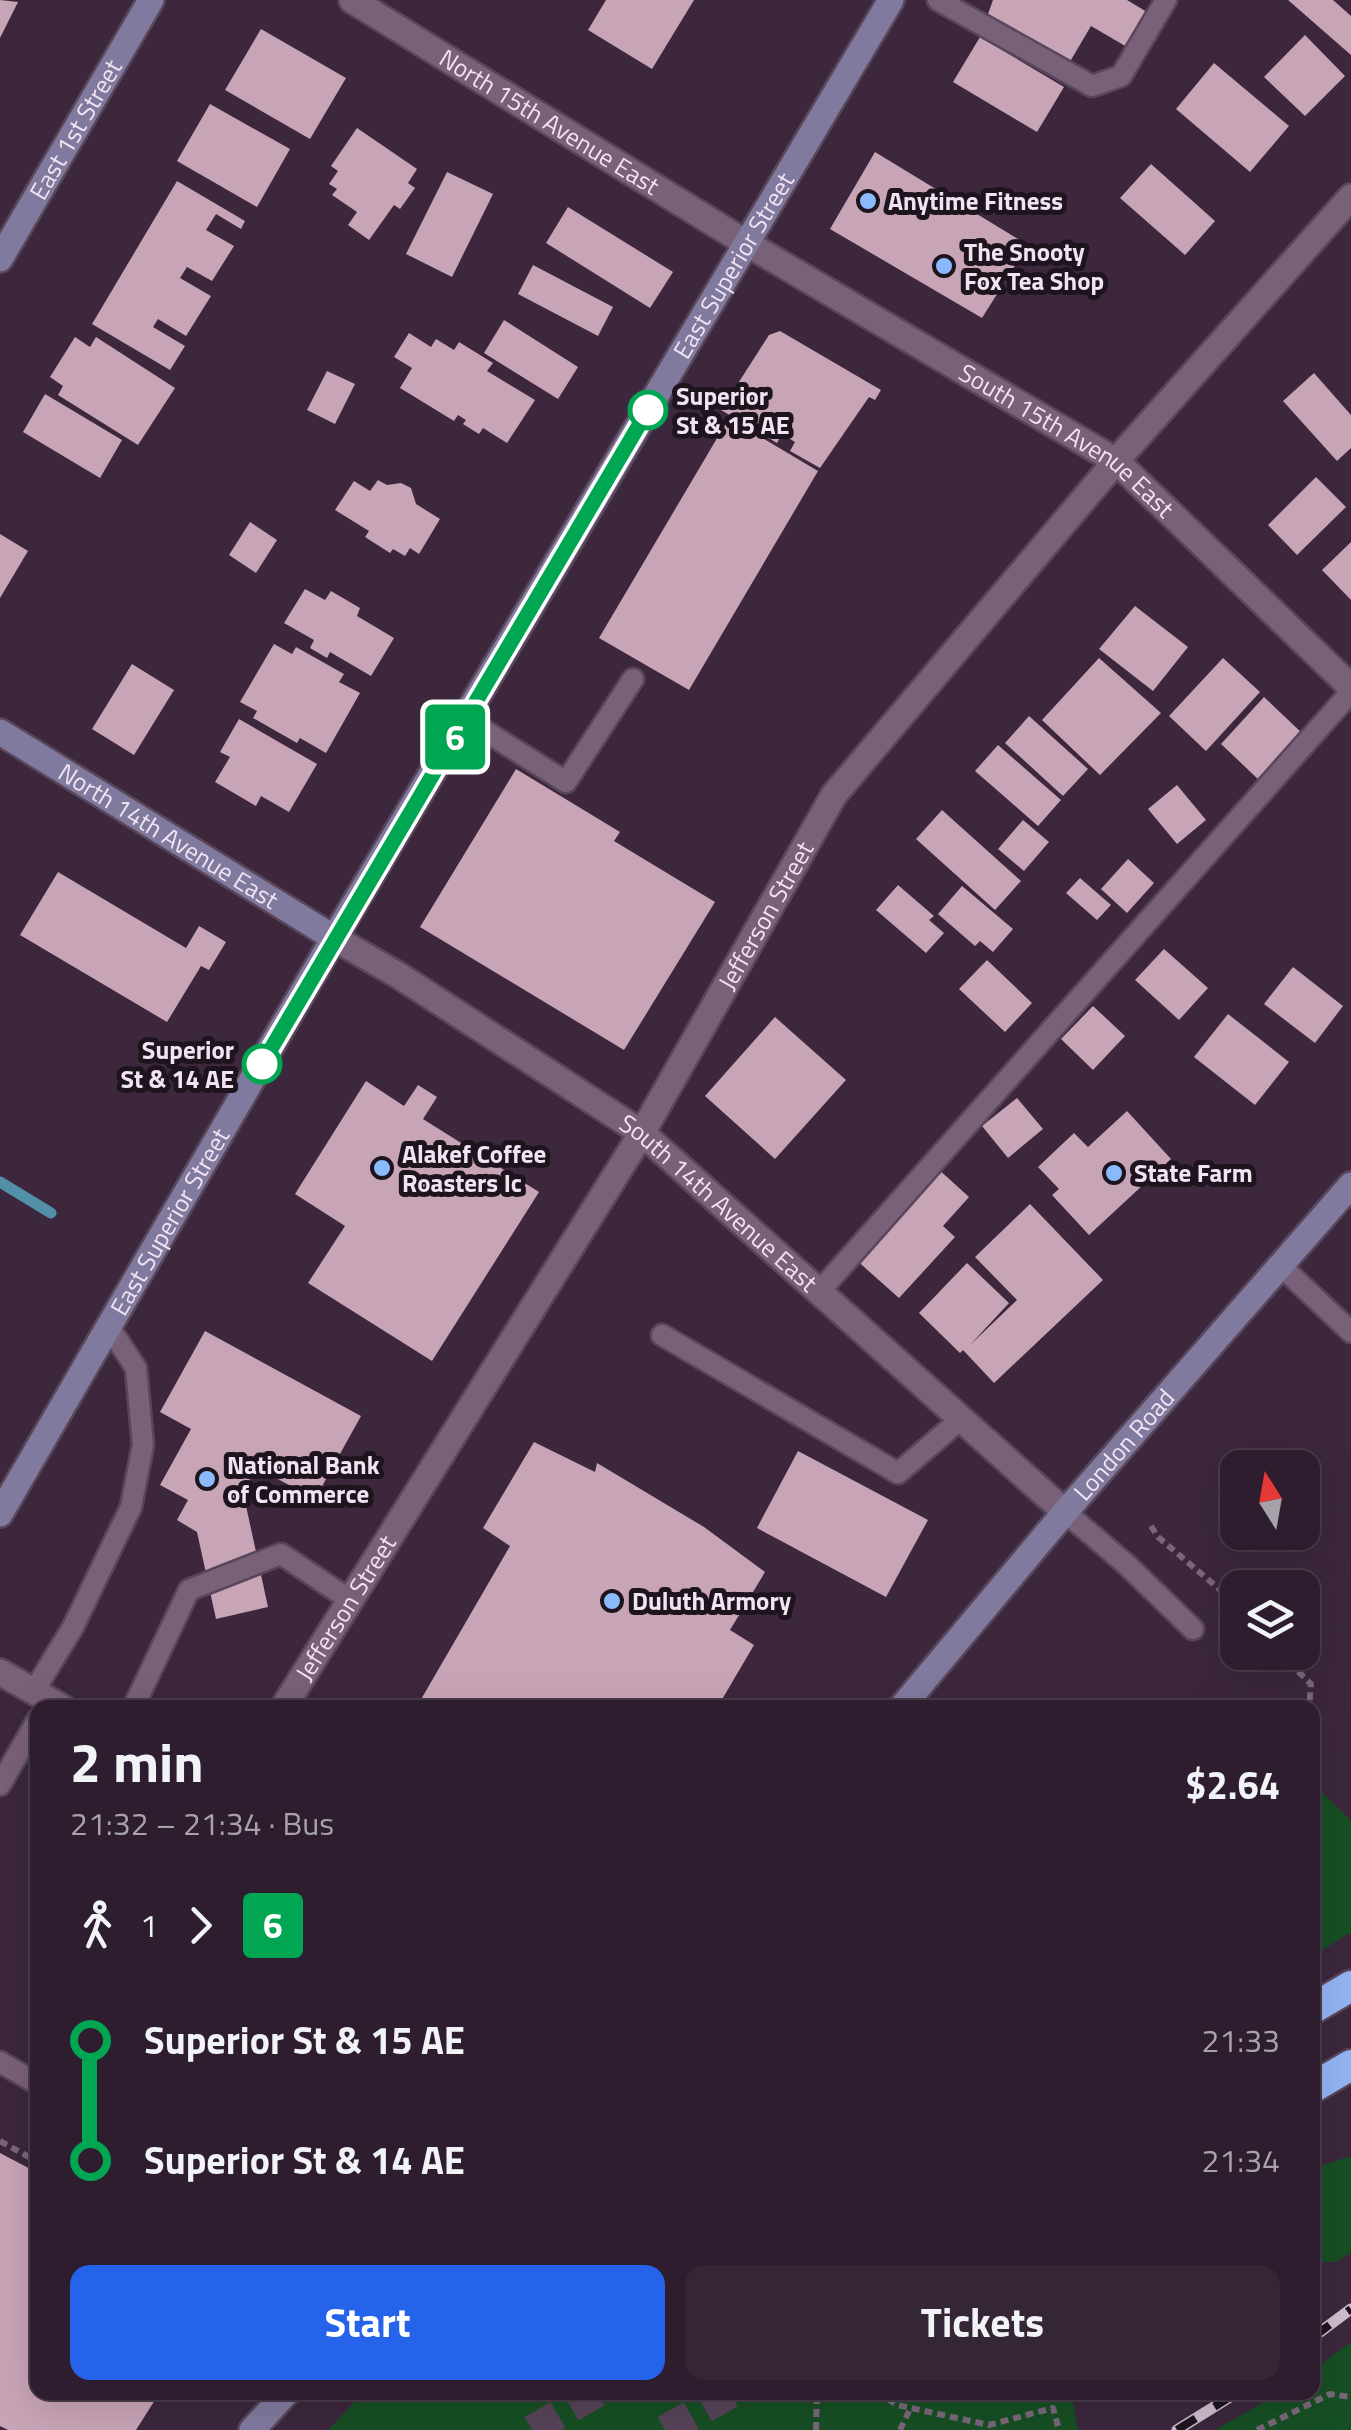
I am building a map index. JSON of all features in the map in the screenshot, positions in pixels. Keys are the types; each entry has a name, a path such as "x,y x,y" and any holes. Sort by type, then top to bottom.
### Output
{"highway":[{"path":"1320,2004 1351,1986"},
{"path":"1320,2083 1351,2065"}],"street":[{"name":"East 1st Street","path":"0,259 151,0"},
{"name":"North 15th Avenue East","path":"352,0 746,244"},
{"name":"East Superior Street","path":"0,1514 334,938 891,0"},
{"name":"Jefferson Street","path":"288,1700 642,1132 834,795 1116,461 1351,197"},
{"name":"South 15th Avenue East","path":"746,244 1116,461 1351,689"},
{"name":"North 14th Avenue East","path":"0,732 334,938"},
{"name":"South 14th Avenue East","path":"334,938 642,1132 1065,1512"},
{"name":"London Road","path":"907,1700 1351,1184"},
{"path":"0,1672 38,1700"},
{"path":"252,2430 280,2400"}],"lane":[{"path":"938,0 1092,86 1121,76 1166,0"},
{"path":"466,719 566,782 633,679"},
{"path":"818,1293 1351,689"},
{"path":"1280,1266 1351,1332"},
{"path":"47,1700 73,1627 131,1507 144,1445 136,1368 109,1327"},
{"path":"662,1336 898,1473 961,1419"},
{"path":"1065,1512 1127,1564 1193,1629"},
{"path":"137,1700 189,1590 281,1554 350,1600"},
{"path":"0,1785 30,1732"},
{"path":"0,2062 30,2079"}],"path":[{"path":"1150,1526 1220,1590"},
{"path":"1296,1670 1311,1684 1309,1700"},
{"path":"0,2141 30,2158"},
{"path":"1320,2399 1330,2394 1351,2396"},
{"path":"816,2430 817,2400"},
{"path":"894,2400 910,2408 991,2427 1053,2408 1059,2430"},
{"path":"1257,2430 1318,2400"},
{"path":"900,2430 910,2408"}],"green space":[{"path":"1320,1790 1351,1821 1351,1932 1320,1952"},
{"path":"1351,2156 1351,2252 1336,2262 1320,2262 1320,2166"},
{"path":"1351,2342 1351,2430 1215,2430 1267,2400 1320,2400 1320,2365"},
{"path":"356,2400 1072,2400 1078,2430 328,2430"}],"building":[{"path":"0,0 18,2 0,38"},
{"path":"606,0 694,0 652,69 588,30"},
{"path":"993,0 1127,0 1147,12 1127,47 1091,26 1068,65 987,17"},
{"path":"1288,0 1333,0 1351,16 1351,55"},
{"path":"261,29 346,78 310,139 225,90"},
{"path":"1305,35 1345,76 1305,116 1264,77"},
{"path":"980,37 1064,87 1037,132 953,82"},
{"path":"1214,63 1289,126 1250,172 1176,109"},
{"path":"210,104 290,149 257,207 177,161"},
{"path":"357,128 417,169 408,183 415,188 400,209 394,205 369,240 348,225 357,212 332,195 337,189 329,184 338,171 331,166"},
{"path":"875,152 1028,245 982,318 830,229"},
{"path":"1151,164 1215,221 1185,255 1120,198"},
{"path":"447,172 493,194 452,277 406,254"},
{"path":"177,181 245,221 241,229 216,214 206,230 234,246 212,281 187,267 180,278 211,296 186,336 158,319 153,327 185,346 170,370 92,324"},
{"path":"568,207 673,272 650,308 546,243"},
{"path":"533,265 613,307 598,336 518,294"},
{"path":"504,320 578,367 558,399 484,353"},
{"path":"780,331 881,390 875,400 869,397 820,468 790,451 795,442 782,434 777,443 721,410 769,335"},
{"path":"409,333 431,347 436,339 454,350 459,342 493,363 487,371 535,400 507,443 483,428 479,434 463,424 466,420 458,415 454,421 400,388 412,368 394,357"},
{"path":"75,337 90,347 96,337 175,388 138,445 58,395 63,386 50,377"},
{"path":"327,371 355,384 335,424 307,410"},
{"path":"1314,373 1351,415 1351,448 1337,461 1283,401"},
{"path":"45,394 122,440 100,478 23,432"},
{"path":"729,418 818,471 689,690 599,638"},
{"path":"1316,477 1346,507 1297,555 1268,525"},
{"path":"378,480 411,488 416,504 440,519 419,554 410,548 405,556 393,549 390,553 365,537 369,531 335,510 354,481 370,491"},
{"path":"250,522 277,540 256,573 229,555"},
{"path":"0,534 28,551 0,598"},
{"path":"1351,542 1351,600 1322,570"},
{"path":"305,589 325,600 331,591 360,608 357,616 394,638 371,676 330,652 327,658 310,648 314,640 284,623"},
{"path":"1135,606 1188,647 1153,691 1099,649"},
{"path":"274,644 292,654 296,647 344,674 339,682 360,693 326,753 300,738 297,743 253,718 257,711 240,702"},
{"path":"1099,658 1161,713 1100,775 1042,720"},
{"path":"1223,658 1260,692 1206,751 1169,716"},
{"path":"132,664 174,690 134,755 92,729"},
{"path":"1264,697 1304,735 1260,781 1221,744"},
{"path":"1029,716 1088,769 1063,796 1005,743"},
{"path":"239,719 317,764 289,812 261,796 256,806 215,782 230,757 220,752"},
{"path":"998,745 1061,800 1038,826 975,771"},
{"path":"516,769 620,832 614,841 715,902 624,1050 420,927"},
{"path":"1177,785 1206,820 1177,844 1148,809"},
{"path":"942,810 1021,881 995,910 916,839"},
{"path":"1023,820 1049,842 1024,871 998,849"},
{"path":"1128,859 1154,883 1127,913 1101,889"},
{"path":"58,872 186,948 199,926 226,942 209,970 201,966 167,1022 20,935"},
{"path":"1080,878 1111,905 1097,920 1066,893"},
{"path":"898,885 934,916 929,920 944,933 926,953 876,910"},
{"path":"962,886 1013,929 993,952 980,941 975,946 938,914"},
{"path":"1164,949 1208,988 1179,1020 1135,980"},
{"path":"987,960 1032,1003 1005,1032 959,989"},
{"path":"1293,967 1343,1006 1315,1043 1264,1004"},
{"path":"1093,1006 1125,1036 1093,1070 1061,1039"},
{"path":"1228,1014 1289,1062 1255,1105 1194,1057"},
{"path":"775,1017 846,1080 775,1159 705,1096"},
{"path":"366,1081 404,1106 418,1085 437,1097 423,1119 539,1192 432,1361 308,1283 345,1226 295,1194"},
{"path":"1017,1098 1043,1129 1008,1158 982,1126"},
{"path":"1127,1111 1171,1159 1089,1235 1052,1195 1059,1189 1038,1167 1074,1133 1088,1147"},
{"path":"936,1167 969,1197 943,1226 955,1237 899,1298 854,1258"},
{"path":"1030,1204 1103,1280 994,1383 919,1313 967,1263 1009,1303 970,1345 1017,1300 975,1257"},
{"name":"National Bank of Commerce","path":"205,1331 361,1416 315,1499 263,1471 253,1473 243,1492 268,1607 216,1619 197,1532 177,1520 188,1500 160,1485 191,1429 160,1412"},
{"name":"Duluth Armory","path":"534,1442 595,1472 597,1463 704,1527 765,1572 730,1630 754,1645 722,1700 421,1700 510,1546 483,1528"},
{"path":"798,1451 928,1520 886,1597 757,1528"},
{"path":"0,2153 30,2169 30,2400 155,2400 136,2430 8,2430 0,2426"}],"waterway":[{"path":"0,1182 51,1213"}],"tunnel":[{"path":"532,2430 584,2400"},
{"path":"665,2430 719,2400"}],"railway":[{"path":"1320,2332 1351,2309"},
{"path":"1177,2430 1225,2400"}],"bus line":[{"name":"6","path":"262,1064 648,410"}],"place":[{"name":"Anytime Fitness","path":"868,201"},
{"name":"The Snooty Fox Tea Shop","path":"944,266"},
{"name":"Superior St & 15 AE","path":"648,410"},
{"name":"Superior St & 14 AE","path":"262,1064"},
{"name":"Alakef Coffee Roasters Ic","path":"382,1168"},
{"name":"State Farm","path":"1114,1173"},
{"name":"National Bank of Commerce","path":"207,1479"},
{"name":"Duluth Armory","path":"612,1601"}]}
